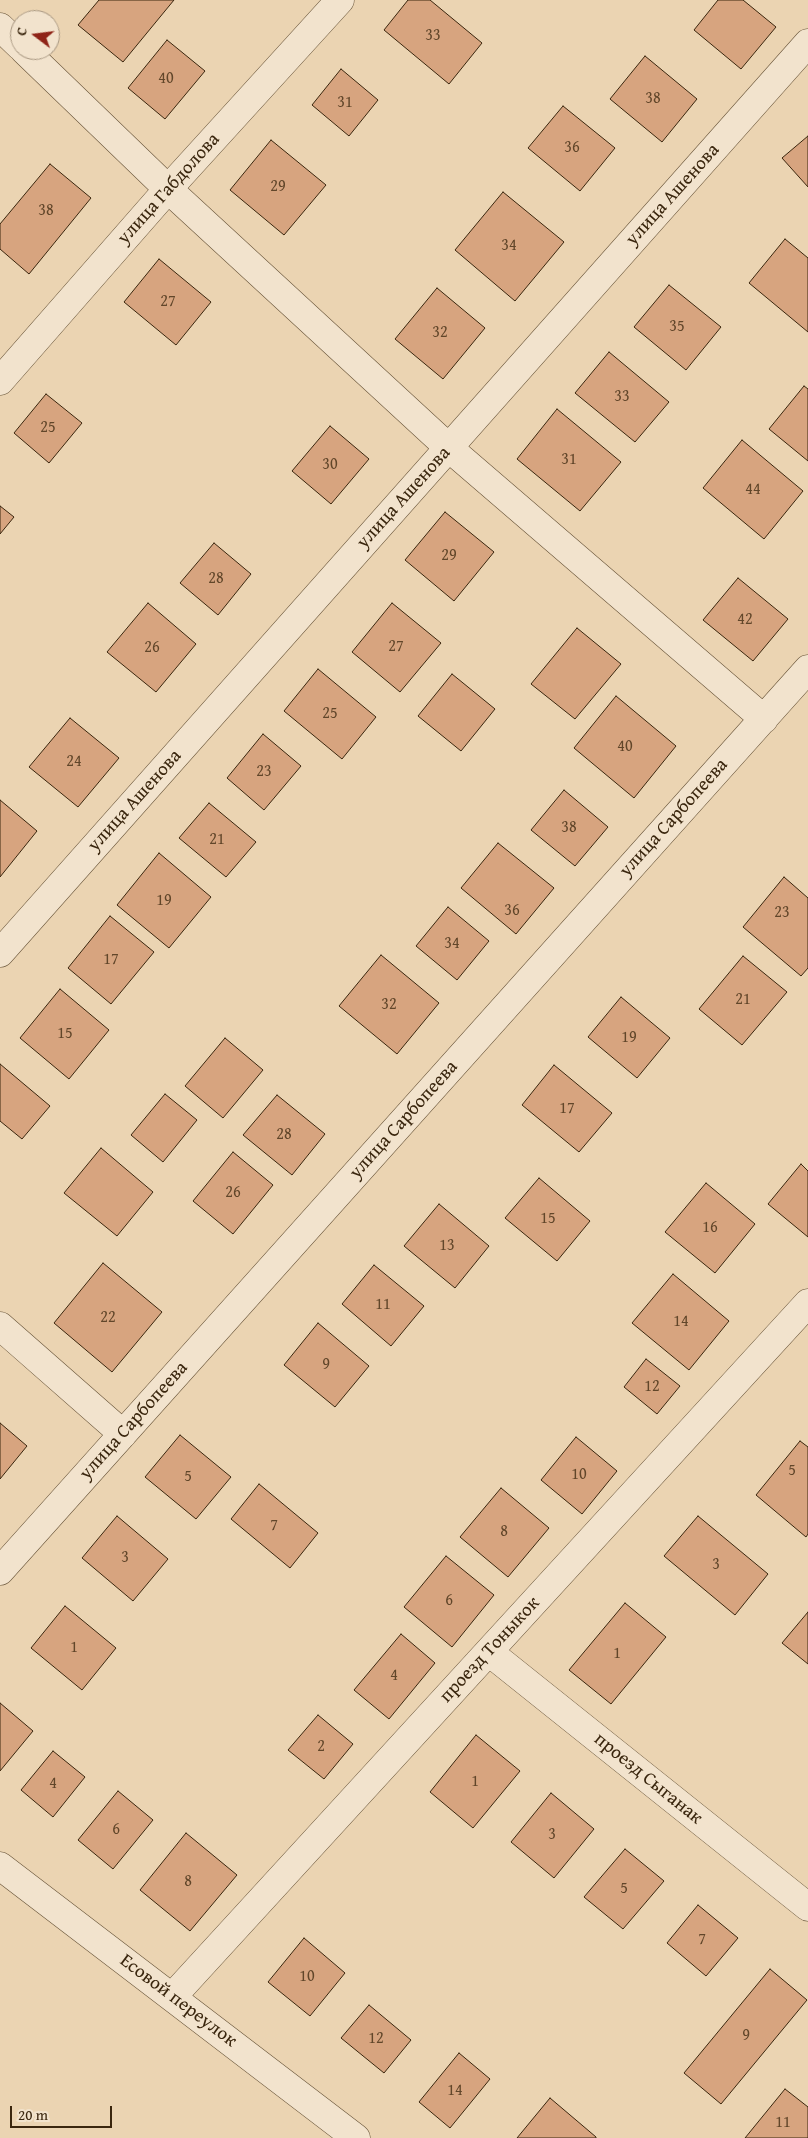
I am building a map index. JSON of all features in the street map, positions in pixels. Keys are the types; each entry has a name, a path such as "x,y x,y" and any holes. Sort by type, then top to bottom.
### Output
{"street":[{"name":"улица Габдолова","path":"0,381 168,189 340,0"},
{"path":"0,27 10,36"},
{"name":"улица Ашенова","path":"0,953 808,43"},
{"path":"34,60 168,189 449,448 764,719"},
{"name":"улица Сарбопеева","path":"0,1570 808,669"},
{"name":"проезд Тоныкок","path":"172,1996 808,1303"},
{"path":"0,1326 123,1434"},
{"name":"проезд Сыганак","path":"489,1652 808,1907"},
{"name":"Есовой переулок","path":"0,1866 356,2138"}],"building":[{"path":"99,0 174,0 123,62 78,25"},
{"path":"408,0 430,0 482,43 449,84 384,30"},
{"path":"718,0 743,0 776,27 741,69 694,30"},
{"path":"167,40 205,71 165,119 128,88"},
{"path":"645,56 697,99 662,142 610,99"},
{"path":"341,69 378,100 349,136 312,105"},
{"path":"563,106 615,148 580,191 528,148"},
{"path":"808,136 808,187 782,158"},
{"path":"271,140 326,185 284,235 230,190"},
{"path":"50,164 91,198 29,274 0,249 0,224"},
{"path":"503,192 564,242 515,301 455,250"},
{"path":"785,239 808,258 808,332 749,283"},
{"path":"159,259 211,302 176,345 124,302"},
{"path":"669,285 721,327 686,370 634,327"},
{"path":"437,288 485,328 443,379 395,339"},
{"path":"609,352 669,402 635,442 575,393"},
{"path":"804,386 808,389 808,461 769,429"},
{"path":"46,394 82,423 49,463 14,433"},
{"path":"557,409 621,462 580,511 517,459"},
{"path":"330,426 369,459 331,504 292,471"},
{"path":"742,440 803,491 764,539 703,488"},
{"path":"0,506 14,517 0,534"},
{"path":"445,512 494,552 454,601 405,560"},
{"path":"214,543 251,574 218,615 180,583"},
{"path":"738,578 788,619 753,661 703,620"},
{"path":"148,603 196,644 156,692 107,652"},
{"path":"392,603 441,643 400,692 352,652"},
{"path":"577,628 621,664 575,719 531,684"},
{"path":"318,669 376,717 342,759 284,711"},
{"path":"452,674 495,709 461,751 418,716"},
{"path":"616,696 676,746 634,798 574,748"},
{"path":"70,718 119,758 78,807 29,767"},
{"path":"263,734 301,766 264,810 227,778"},
{"path":"564,790 608,827 575,866 531,830"},
{"path":"0,800 37,831 0,877"},
{"path":"209,803 256,842 226,877 179,838"},
{"path":"498,843 554,888 516,934 461,888"},
{"path":"159,853 211,897 169,948 117,905"},
{"path":"784,877 808,898 808,968 801,976 743,927"},
{"path":"448,907 489,941 457,980 416,946"},
{"path":"110,916 154,952 111,1004 68,968"},
{"path":"381,955 439,1003 397,1054 339,1006"},
{"path":"743,956 787,992 742,1045 699,1009"},
{"path":"60,989 109,1030 69,1079 20,1038"},
{"path":"621,997 670,1038 637,1078 588,1037"},
{"path":"225,1038 263,1070 223,1118 185,1086"},
{"path":"0,1064 50,1106 22,1139 0,1121"},
{"path":"554,1065 612,1113 579,1152 522,1105"},
{"path":"165,1094 197,1120 163,1162 131,1135"},
{"path":"277,1095 325,1134 292,1175 243,1135"},
{"path":"101,1148 153,1192 117,1236 64,1193"},
{"path":"233,1152 273,1185 233,1234 193,1201"},
{"path":"801,1164 808,1171 808,1237 768,1204"},
{"path":"539,1178 590,1221 557,1261 505,1218"},
{"path":"706,1183 755,1224 715,1273 665,1232"},
{"path":"439,1204 489,1246 455,1288 404,1246"},
{"path":"103,1263 162,1312 112,1372 54,1323"},
{"path":"374,1265 424,1306 391,1346 342,1304"},
{"path":"673,1274 729,1321 689,1370 632,1323"},
{"path":"318,1323 369,1366 335,1407 284,1365"},
{"path":"646,1359 680,1386 657,1414 624,1387"},
{"path":"0,1423 27,1446 0,1479"},
{"path":"180,1435 231,1477 196,1519 145,1477"},
{"path":"576,1437 617,1471 582,1514 541,1480"},
{"path":"800,1441 808,1447 808,1534 806,1537 756,1495"},
{"path":"259,1484 318,1533 290,1568 231,1519"},
{"path":"501,1488 549,1528 508,1577 460,1537"},
{"path":"117,1516 168,1559 133,1601 82,1558"},
{"path":"698,1516 768,1574 735,1615 664,1556"},
{"path":"446,1556 494,1595 452,1647 404,1607"},
{"path":"625,1603 666,1637 611,1704 569,1670"},
{"path":"65,1606 116,1648 82,1690 31,1648"},
{"path":"808,1612 808,1664 782,1643"},
{"path":"401,1634 435,1663 389,1719 354,1690"},
{"path":"0,1703 33,1731 0,1771"},
{"path":"318,1715 353,1744 324,1779 288,1750"},
{"path":"476,1735 520,1771 473,1828 430,1792"},
{"path":"53,1751 85,1777 53,1817 21,1790"},
{"path":"118,1791 153,1820 113,1869 78,1840"},
{"path":"551,1793 594,1829 554,1878 511,1842"},
{"path":"186,1833 237,1875 190,1931 140,1890"},
{"path":"625,1849 664,1881 623,1929 584,1897"},
{"path":"698,1905 738,1938 706,1976 667,1943"},
{"path":"304,1938 345,1973 310,2016 268,1982"},
{"path":"770,1969 807,2000 721,2104 684,2073"},
{"path":"369,2005 411,2040 384,2073 341,2038"},
{"path":"459,2053 490,2079 450,2128 419,2102"},
{"path":"785,2089 808,2107 808,2138 745,2138"},
{"path":"550,2098 596,2137 596,2138 517,2138"}]}
